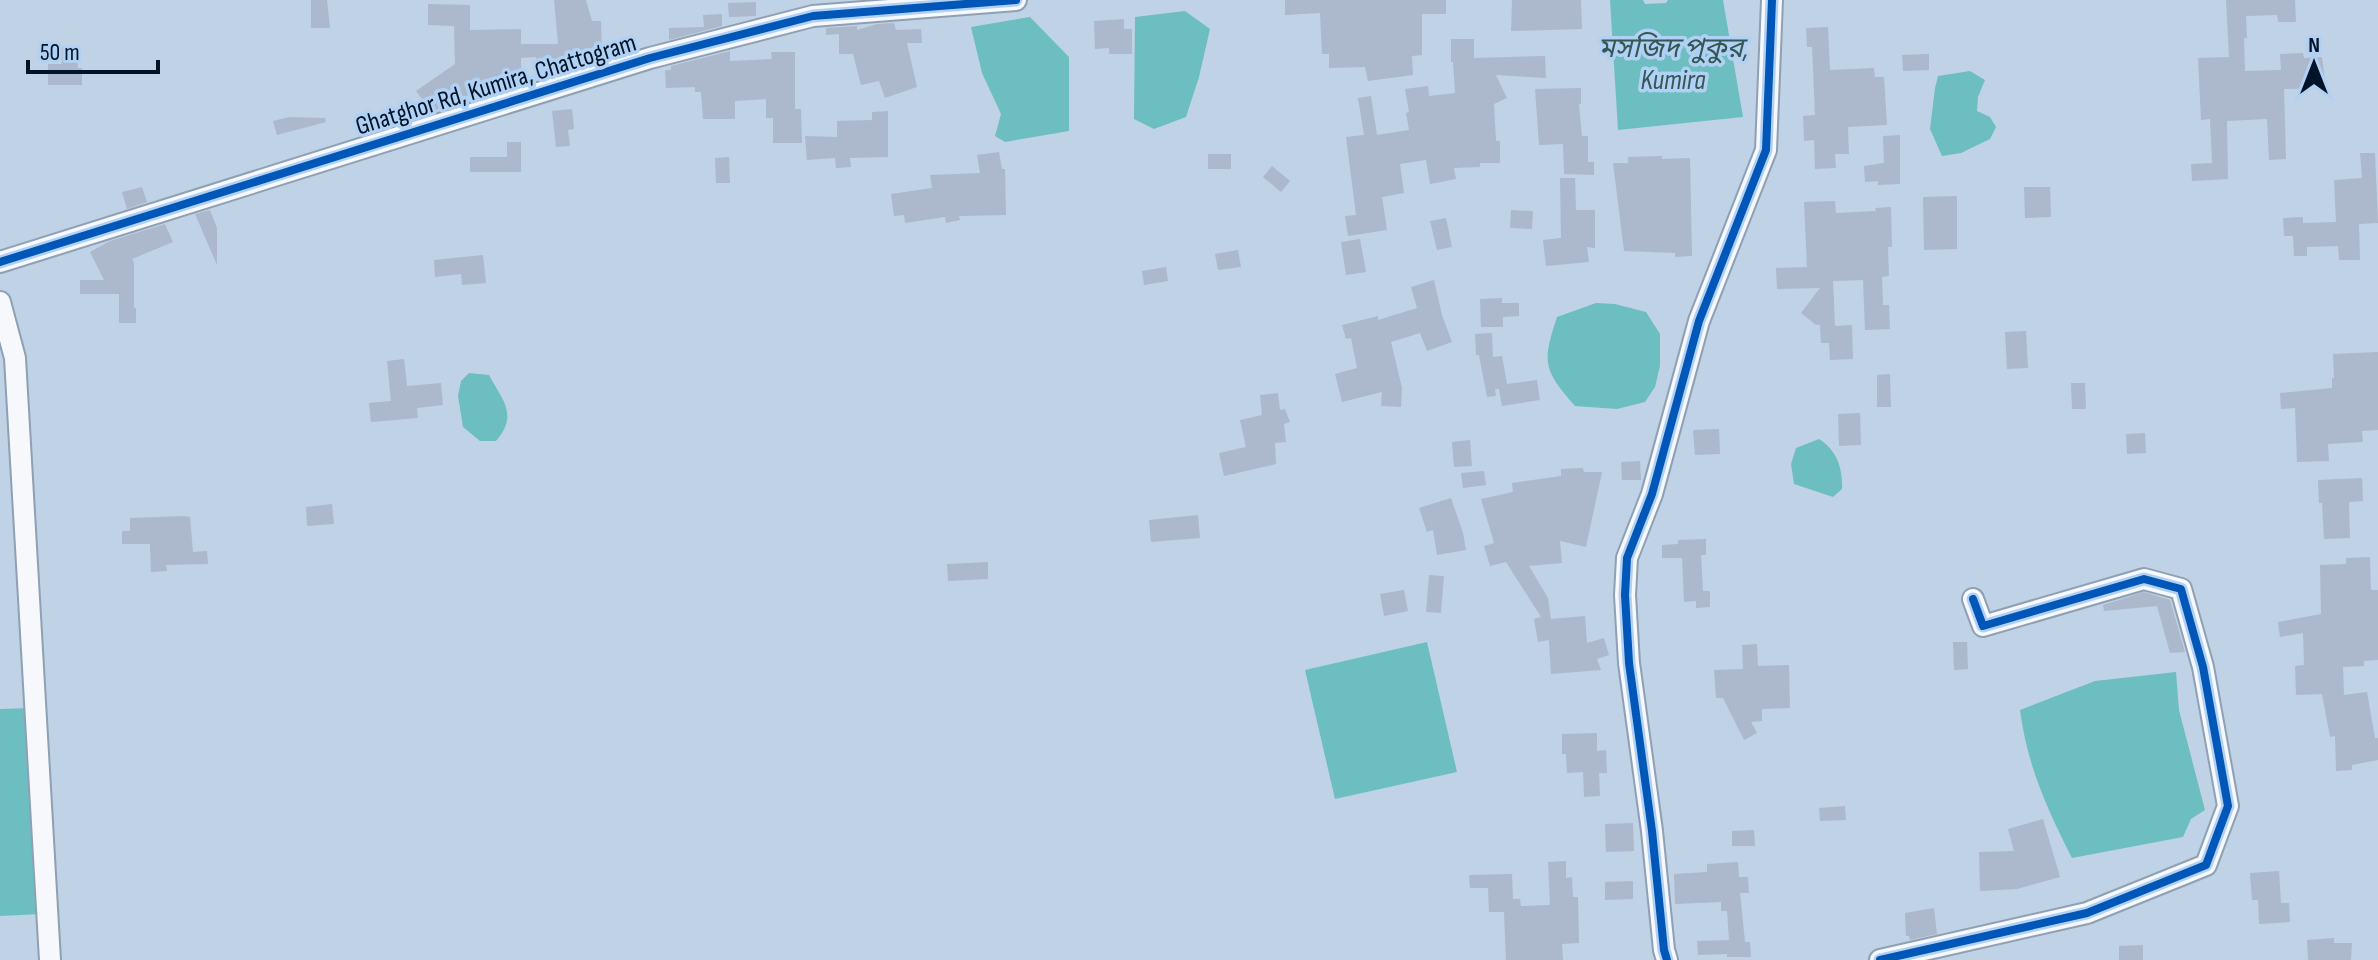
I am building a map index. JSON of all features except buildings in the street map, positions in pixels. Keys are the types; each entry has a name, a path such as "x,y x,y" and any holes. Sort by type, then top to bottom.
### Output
{"street":[{"name":"Ghatghor Rd, Kumira, Chattogram","path":"0,262 650,58 813,16 1016,0"},
{"path":"1667,960 1629,663 1625,595 1627,558 1652,494 1699,321 1766,150 1772,0"},
{"path":"0,302 15,358 50,960"},
{"path":"1880,960 2087,913 2206,865 2228,806 2203,667 2181,589 2144,579 1983,626 1973,599"}],"water":[{"name":"মসজিদ পুকুর, Kumira","path":"1610,0 1643,0 1645,4 1666,3 1668,0 1723,0 1743,117 1618,130"},
{"path":"1185,11 1210,29 1199,77 1186,117 1154,129 1134,119 1135,17"},
{"path":"1030,17 1069,57 1069,131 1005,142 995,136 1001,114 982,73 971,27"},
{"path":"1970,71 1985,80 1978,97 1977,111 1990,117 1996,127 1990,139 1961,153 1942,156 1930,129 1938,76"},
{"path":"1596,303 1646,312 1660,334 1660,366 1655,387 1645,402 1617,409 1575,406 1551,374 1549,345 1557,317"},
{"path":"469,373 489,375 506,407 506,423 496,441 480,441 463,427 458,396 461,381"},
{"path":"1819,439 1834,454 1840,467 1842,489 1833,497 1794,484 1791,464 1796,448"},
{"path":"1427,642 1457,772 1335,799 1305,670"},
{"path":"2176,672 2179,710 2205,810 2191,819 2183,837 2072,858 2039,786 2020,710 2095,681"},
{"path":"30,708 41,914 0,916 0,709"}],"cycle path":[{"path":"0,262 650,58 813,16 1016,0"},
{"path":"1667,960 1629,663 1625,595 1627,558 1652,494 1699,321 1766,150 1772,0"},
{"path":"1880,960 2087,913 2206,865 2228,806 2203,667 2181,589 2144,579 1983,626 1973,599"}]}
